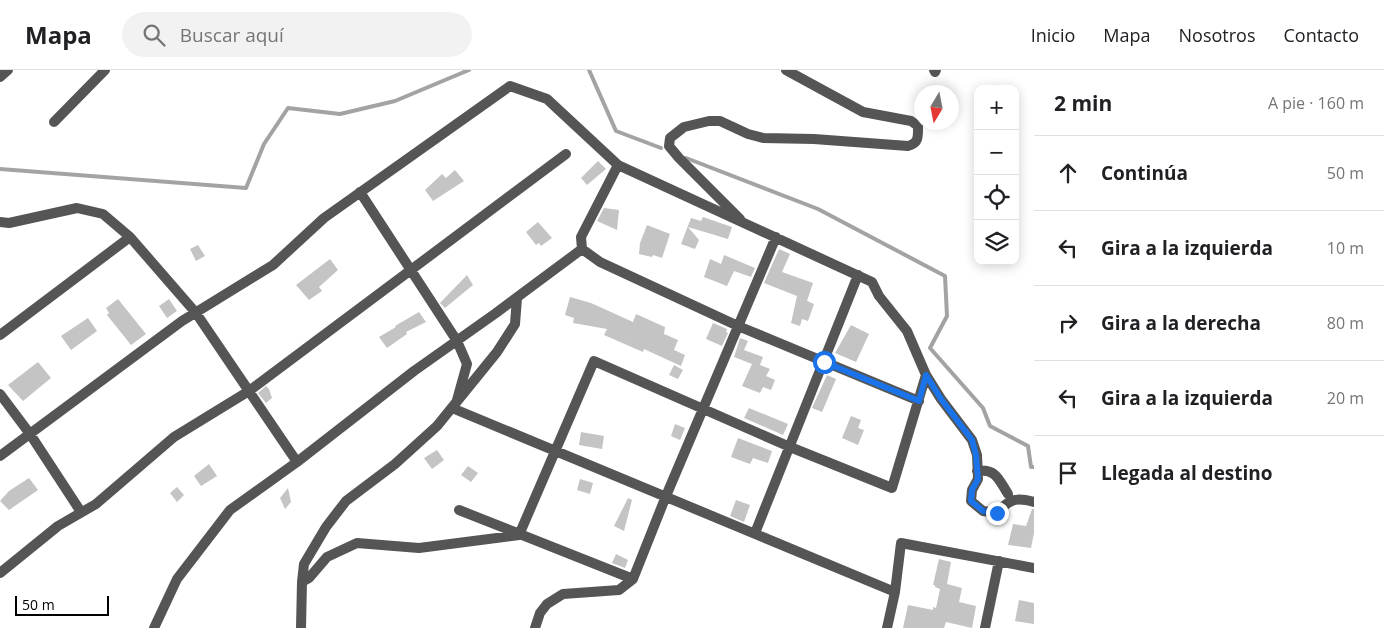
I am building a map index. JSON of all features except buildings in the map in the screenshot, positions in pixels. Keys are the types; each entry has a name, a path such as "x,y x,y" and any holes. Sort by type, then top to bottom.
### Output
{"street":[{"path":"0,77 8,70"},
{"path":"54,122 104,70"},
{"path":"744,223 669,146 670,138 684,127 709,121 720,121 748,134 763,138 814,139 908,146 918,140 918,126 911,121 863,112 786,70"},
{"path":"0,456 196,312 273,265 324,218 510,86 547,99 618,165 872,282 879,296 907,331 926,375 941,399 972,440 976,455 978,479 972,490 971,501 983,511 997,513 1006,503 1022,499 1034,502"},
{"path":"0,573 58,526 96,504 174,437 249,391 566,154"},
{"path":"618,165 581,237 582,249 600,262 738,326 919,401"},
{"path":"360,192 457,341 467,364 454,406"},
{"path":"0,222 9,223 78,208 103,214 130,237 196,312 297,462"},
{"path":"0,335 130,237"},
{"path":"535,628 540,613 547,604 563,594 619,590 633,579 666,496 776,237"},
{"path":"154,628 177,579 230,510 297,462 414,371 582,249"},
{"path":"755,533 858,275"},
{"path":"301,628 304,564 326,527 346,501 395,464 437,426 454,406 497,352 514,324 517,298"},
{"path":"519,535 594,361 703,410 892,488 926,375"},
{"path":"0,394 30,434 81,512"},
{"path":"454,406 895,592"},
{"path":"977,471 986,469 996,474 1008,494"},
{"path":"459,510 633,579"},
{"path":"302,582 309,578 327,557 357,543 419,548 519,535"},
{"path":"887,628 895,592 901,543 1034,568"},
{"path":"984,628 999,561"}],"waterway":[{"path":"0,169 246,188 264,144 288,108 340,114 395,101 469,70"},
{"path":"589,70 616,131 661,148"},
{"path":"686,158 818,209 945,276 947,316 930,348 983,408 990,426 1028,446 1031,467 1034,467"}],"route":[{"path":"824,362 919,401 926,375 941,399 972,440 976,455 978,479 972,490 971,501 983,511 997,513"}]}
